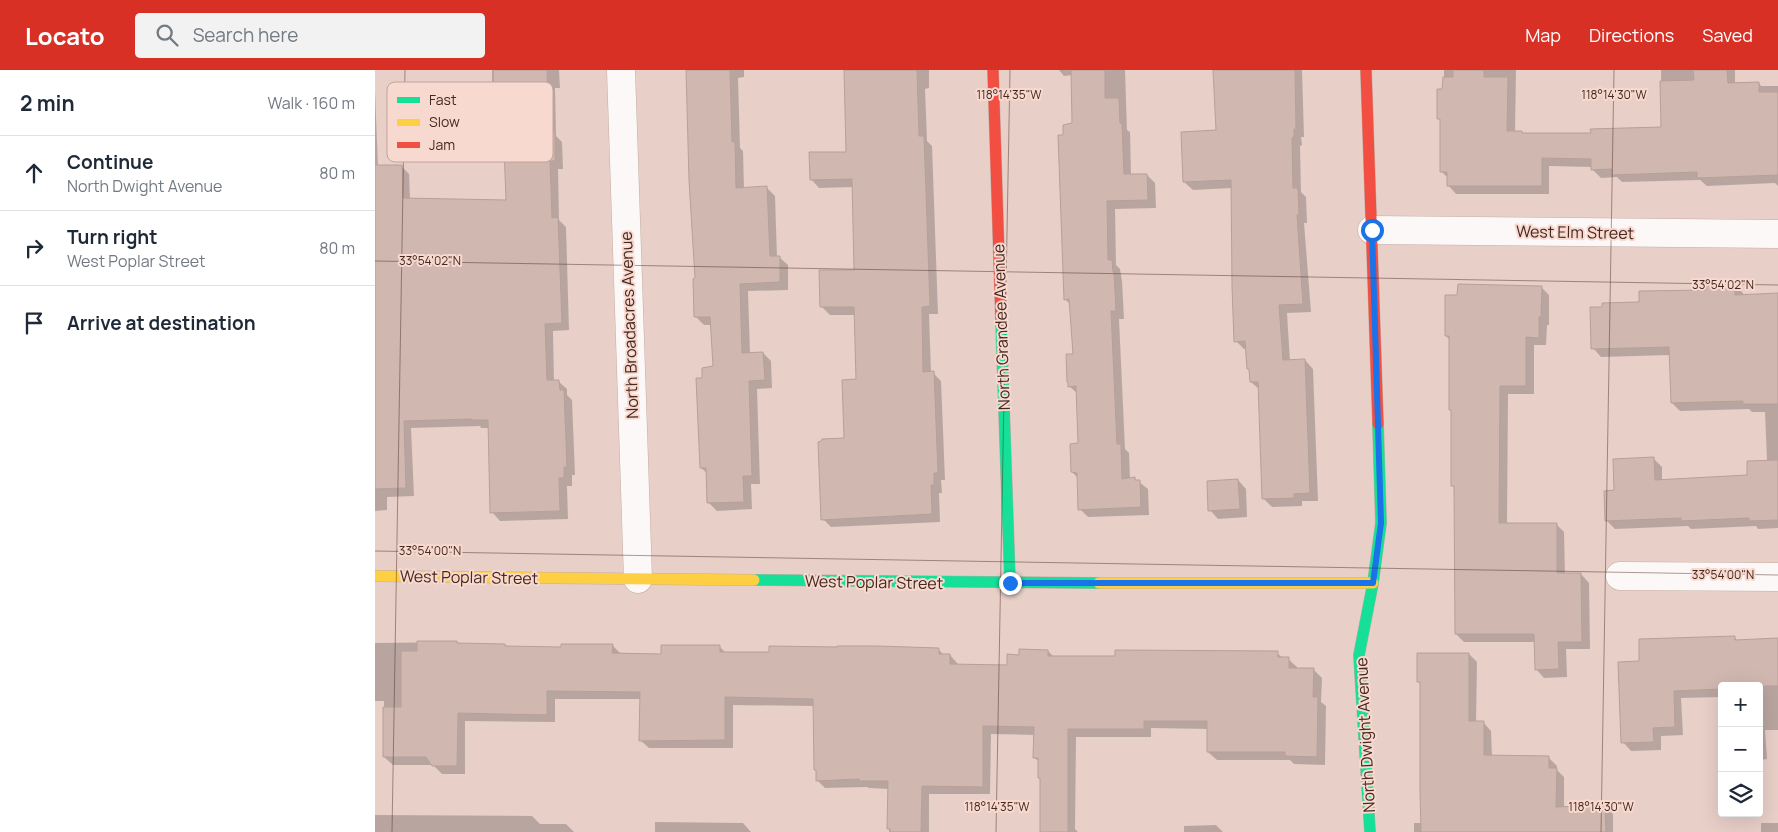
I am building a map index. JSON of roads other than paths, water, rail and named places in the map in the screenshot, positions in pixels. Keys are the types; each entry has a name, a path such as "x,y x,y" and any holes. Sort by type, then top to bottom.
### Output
{"street":[{"name":"North Broadacres Avenue","path":"621,70 638,579"},
{"name":"North Grandee Avenue","path":"993,70 1010,583"},
{"name":"North Dwight Avenue","path":"1366,70 1381,523 1373,583 1359,655 1370,832"},
{"name":"West Elm Street","path":"1372,230 1778,234"},
{"name":"West Poplar Street","path":"375,576 1010,583 1373,583"},
{"path":"1620,576 1778,578"}]}
